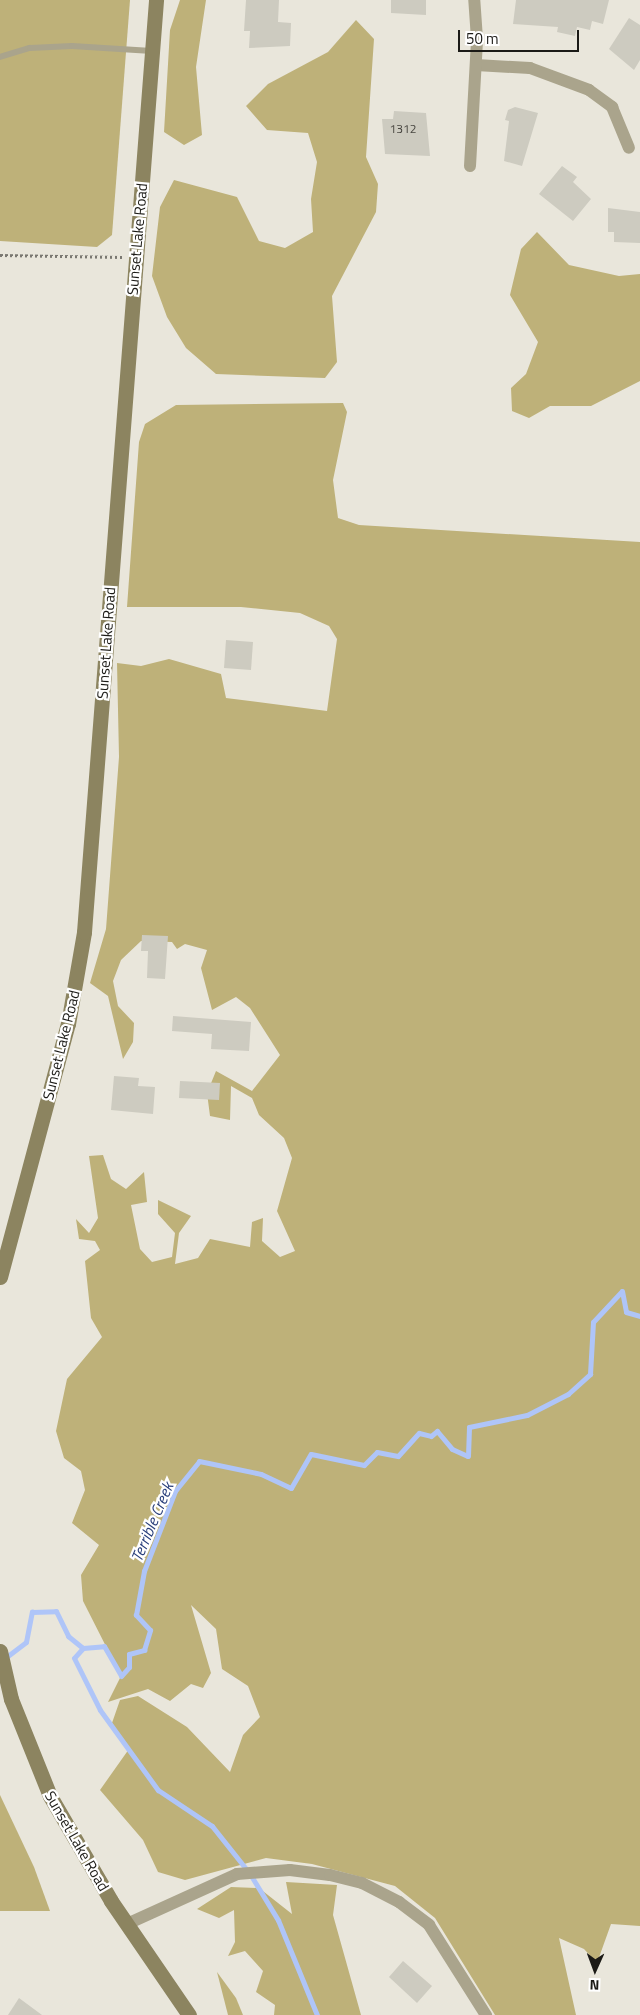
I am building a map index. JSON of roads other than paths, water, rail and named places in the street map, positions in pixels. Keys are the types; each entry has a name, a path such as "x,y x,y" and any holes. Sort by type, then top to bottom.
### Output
{"main road":[{"name":"Sunset Lake Road","path":"0,1277 66,1032 83,940 156,0"},
{"name":"Sunset Lake Road","path":"0,1651 28,1746 65,1824 127,1924 189,2015"}],"street":[{"path":"470,166 476,65 474,0"},
{"path":"476,65 530,68 589,90 612,107 629,148"},
{"path":"127,1924 237,1874 290,1870 346,1879 399,1902 429,1925 486,2015"}],"lane":[{"path":"0,57 30,48 72,46 152,51"}],"waterway":[{"name":"Terrible Creek","path":"5,1658 26,1642 32,1612 56,1611 68,1636 83,1648 104,1646 121,1676 129,1667 129,1654 144,1650 150,1630 136,1615 144,1571 175,1491 199,1461 261,1474 291,1488 311,1454 364,1465 377,1452 398,1456 419,1433 431,1436 437,1431 452,1449 468,1456 469,1427 527,1415 568,1394 590,1374 593,1322 622,1291 626,1312 640,1316"},
{"path":"83,1648 74,1658 100,1710 158,1790 212,1826 250,1874 278,1920 317,2015"}]}
